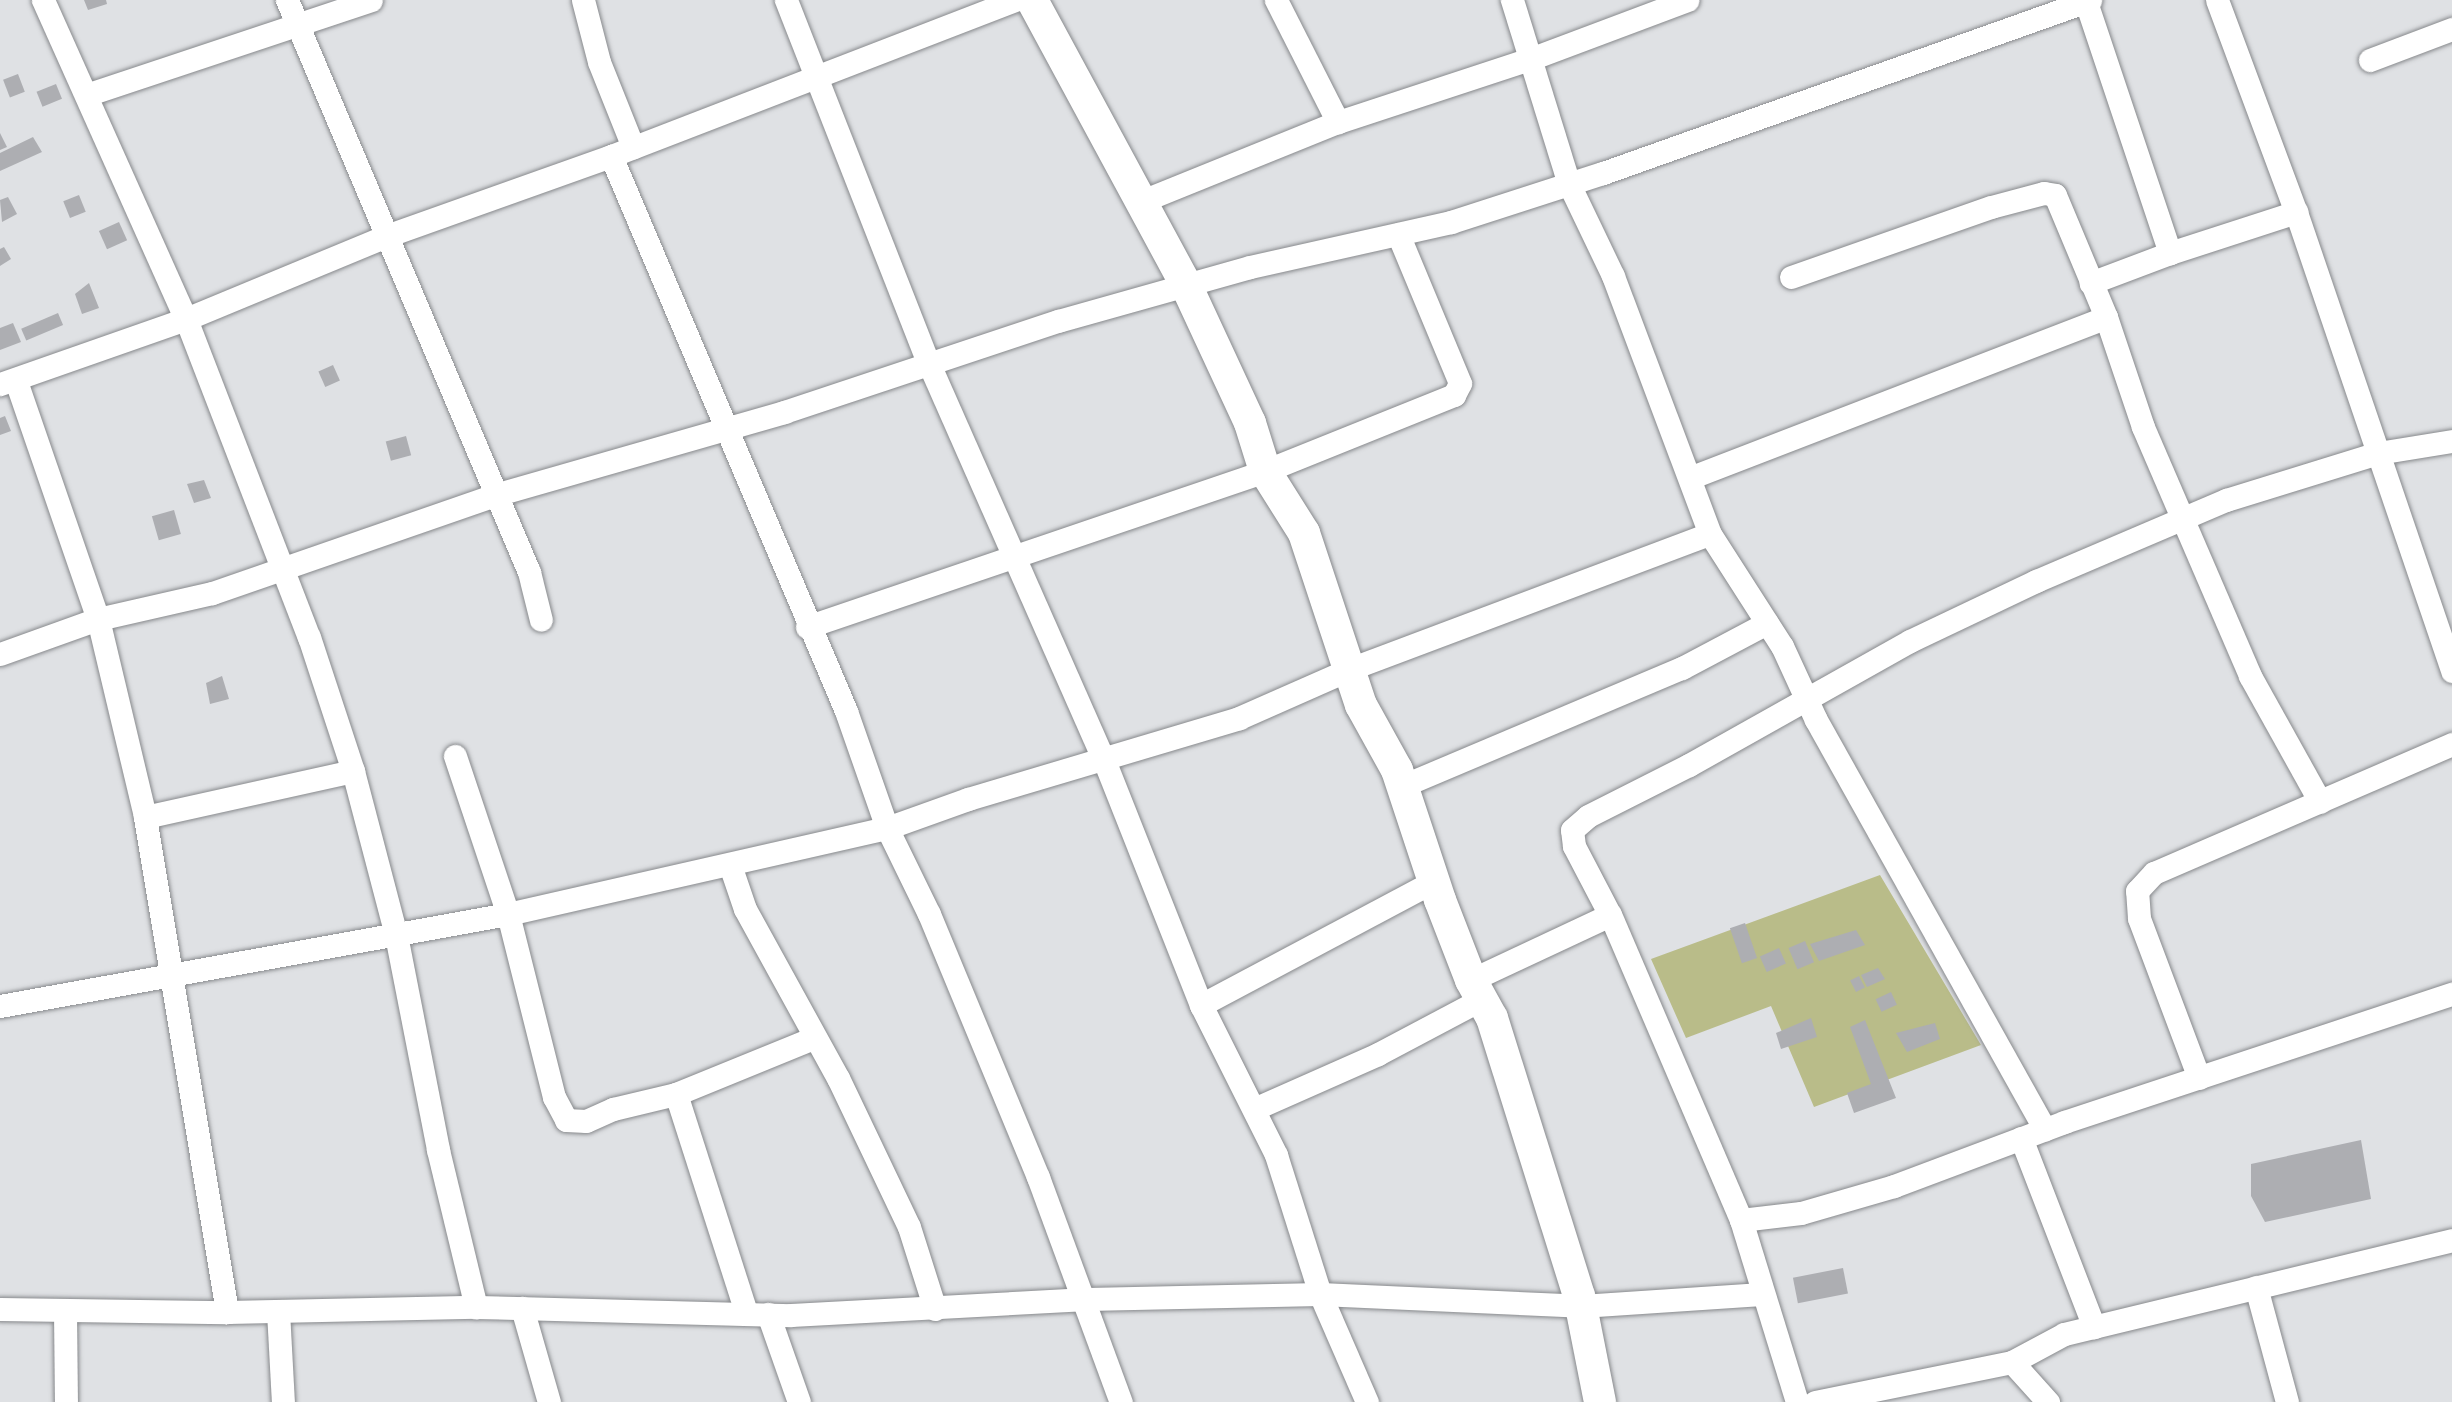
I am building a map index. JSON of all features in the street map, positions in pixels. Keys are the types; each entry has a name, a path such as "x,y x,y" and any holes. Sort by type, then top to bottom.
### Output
{"main road":[{"path":"1032,0 1186,285 1250,423 1265,471 1304,533 1360,705 1402,786 1434,881 1496,1031 1581,1306 1600,1402"}],"street":[{"path":"43,0 89,94 186,319 284,567 353,771 396,935 438,1150 476,1307"},
{"path":"287,0 389,235 529,572 541,620"},
{"path":"89,94 299,27 371,0"},
{"path":"583,0 599,62 633,147"},
{"path":"786,0 929,364 1104,760 1201,1005 1276,1155 1320,1294 1367,1402"},
{"path":"227,1312 174,978 145,817 98,619 8,382 186,319 389,235 611,156 1016,0"},
{"path":"1276,0 1338,122"},
{"path":"1512,0 1569,184 1613,276 1692,477 1710,534 1767,623 2045,1129"},
{"path":"1142,201 1338,122 1532,58 1687,0"},
{"path":"2217,0 2296,212 2378,453 2446,635 2452,671"},
{"path":"0,654 98,619 212,593 495,495 724,428 1186,285 1451,222 1569,184 2088,1 2170,253"},
{"path":"2370,60 2451,32"},
{"path":"611,156 807,627 846,711 887,828 929,914 1087,1299 1121,1402"},
{"path":"1791,277 1991,207 2044,193 2055,195 2064,210 2106,317 2143,427 2250,676 2320,803"},
{"path":"2091,283 2170,253 2296,212"},
{"path":"807,627 1265,471 1454,395 1460,383 1398,234"},
{"path":"1692,477 2106,317"},
{"path":"1797,1402 1741,1220 1611,915 1574,846 1572,830 1588,816 1807,700 1910,640 2184,518 2226,500 2378,453 2452,441"},
{"path":"0,1006 174,978 508,914 887,828 968,799 1239,718 1350,669 1710,534"},
{"path":"1402,786 1682,668 1767,623"},
{"path":"2199,1078 2139,918 2137,891 2154,873 2452,744"},
{"path":"455,756 508,914 544,1062 566,1120 586,1121 613,1109 676,1094 813,1038"},
{"path":"145,817 353,771"},
{"path":"730,865 746,909 813,1038 838,1078 909,1227 935,1309"},
{"path":"1201,1005 1434,881"},
{"path":"1254,1109 1378,1054 1477,989 1611,915"},
{"path":"1741,1220 1801,1213 1894,1186 2045,1129 2452,994"},
{"path":"676,1094 757,1313 799,1402"},
{"path":"2021,1138 2094,1327"},
{"path":"1815,1402 2012,1362 2064,1334 2452,1240"},
{"path":"2256,1287 2287,1402"},
{"path":"0,1308 227,1312 476,1307 757,1313 935,1309 1087,1299 1320,1294 1581,1306 1762,1294"},
{"path":"522,1308 549,1402"},
{"path":"65,1311 66,1402"},
{"path":"278,1311 283,1402"},
{"path":"2012,1362 2048,1402"}],"green space":[{"path":"1880,875 1981,1045 1814,1107 1771,1006 1686,1038 1651,959"}],"building":[{"path":"84,0 106,0 107,4 88,10"},
{"path":"18,74 25,92 10,97 3,80"},
{"path":"56,84 62,99 43,107 37,92"},
{"path":"0,133 7,147 0,150"},
{"path":"33,137 42,152 0,171 0,153"},
{"path":"79,195 86,212 70,218 63,201"},
{"path":"8,197 17,214 2,222 0,200"},
{"path":"119,222 127,240 107,249 99,231"},
{"path":"4,247 11,259 0,266 0,249"},
{"path":"89,283 99,308 82,314 75,294"},
{"path":"58,313 63,325 26,341 21,329"},
{"path":"13,323 21,342 0,350 0,328"},
{"path":"333,365 340,381 325,387 318,372"},
{"path":"5,416 11,431 0,435 0,418"},
{"path":"406,436 411,455 391,461 386,441"},
{"path":"204,480 211,498 194,503 187,484"},
{"path":"174,510 181,534 159,540 152,516"},
{"path":"222,676 229,699 210,704 206,683"},
{"path":"1745,923 1757,958 1742,963 1730,928"},
{"path":"1856,930 1865,945 1819,961 1810,944"},
{"path":"1805,941 1814,962 1797,969 1788,948"},
{"path":"1779,948 1786,964 1767,972 1760,957"},
{"path":"1878,968 1885,979 1867,987 1861,975"},
{"path":"1859,976 1865,988 1856,992 1850,981"},
{"path":"1891,992 1897,1005 1882,1012 1876,999"},
{"path":"1811,1018 1817,1037 1781,1049 1776,1033"},
{"path":"1865,1020 1896,1098 1854,1113 1847,1093 1871,1084 1850,1027"},
{"path":"1935,1023 1940,1039 1907,1052 1896,1033"},
{"path":"2361,1140 2371,1199 2265,1222 2251,1196 2251,1164"},
{"path":"1843,1268 1848,1294 1798,1303 1793,1278"}]}
